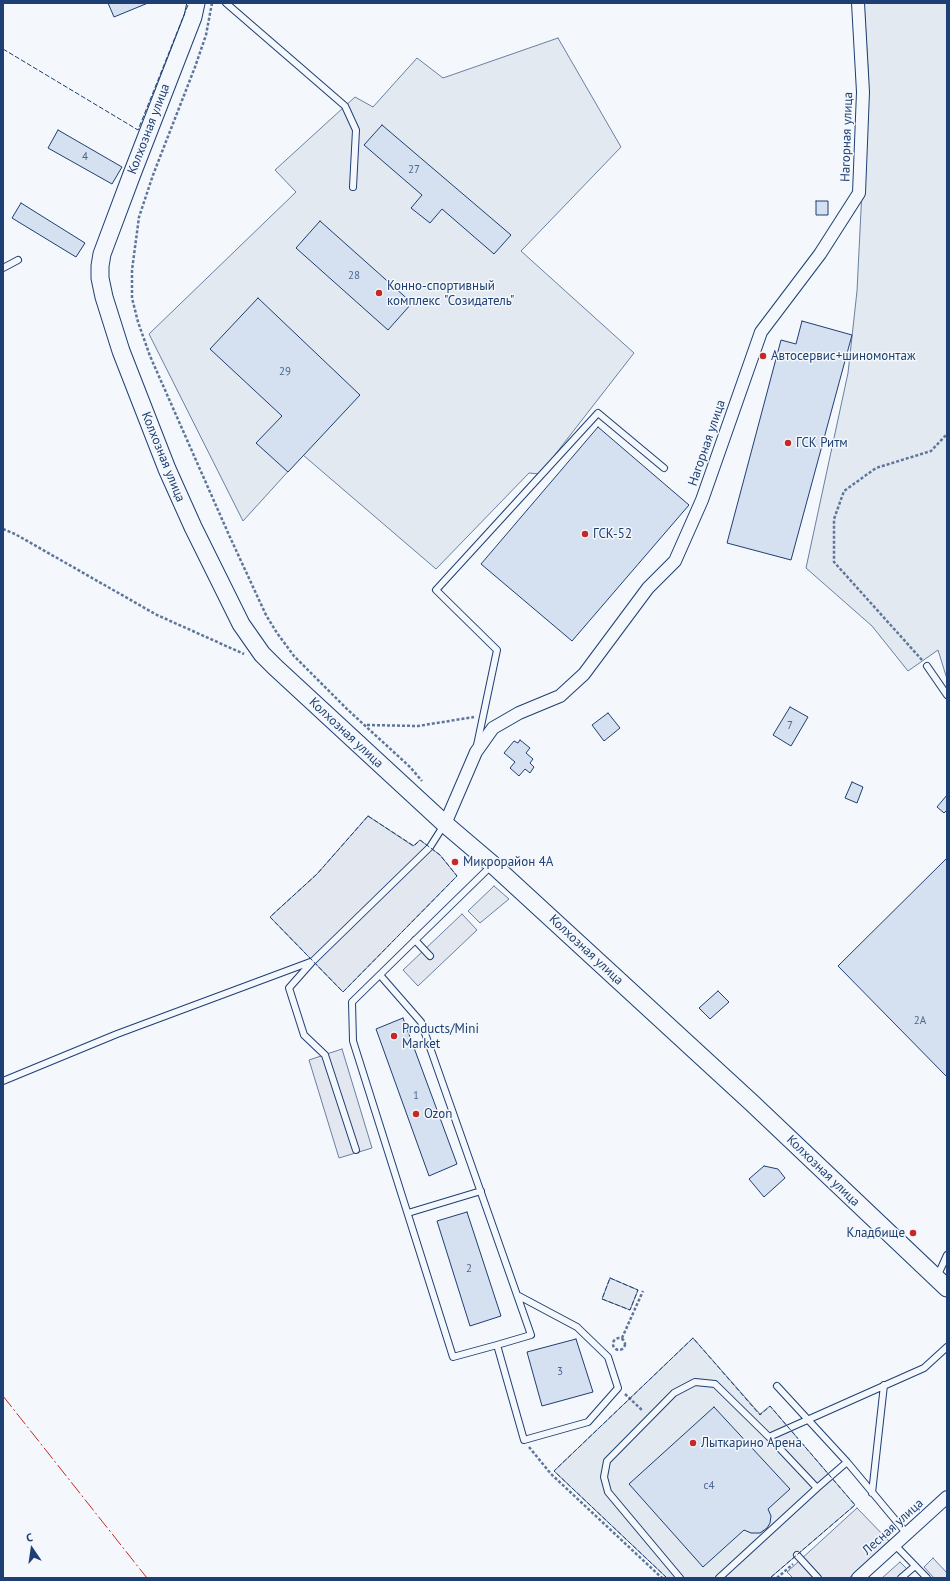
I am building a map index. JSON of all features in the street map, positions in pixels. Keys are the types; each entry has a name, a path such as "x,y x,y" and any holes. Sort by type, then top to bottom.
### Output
{"street":[{"name":"Колхозная улица","path":"196,3 193,17 102,254 100,278 104,297 121,351 167,469 193,527 241,624 262,654 275,667 752,1103 942,1283"},
{"name":"Нагорная улица","path":"445,824 476,752 493,728 518,713 560,696 584,674 648,588 675,561 702,500 760,332 820,254 859,193 863,92 858,3"},
{"name":"Лесная улица","path":"858,1578 947,1497"}],"lane":[{"path":"226,3 345,106 356,130 353,187"},
{"path":"3,268 18,260"},
{"path":"476,752 497,650 436,590 598,413 664,468"},
{"path":"928,666 947,695"},
{"path":"356,1150 325,1055 304,1035 289,988 313,961 430,848 445,824"},
{"path":"380,975 421,1022 531,1335 453,1357 353,1040 352,1002 492,864"},
{"path":"415,940 430,956"},
{"path":"3,1081 117,1034 313,961"},
{"path":"408,1213 481,1191"},
{"path":"942,1283 947,1257"},
{"path":"497,1345 524,1440 588,1422 618,1388 608,1357 577,1327 517,1295"},
{"path":"769,1437 924,1368 947,1347"},
{"path":"680,1578 608,1492 604,1477 607,1461 674,1393 695,1382 715,1384 769,1437 817,1488"},
{"path":"872,1493 884,1385"},
{"path":"777,1386 847,1462 907,1534"},
{"path":"719,1578 847,1462"},
{"path":"895,1545 927,1578"},
{"path":"797,1555 818,1578"},
{"path":"901,1578 915,1566"}],"path":[{"path":"212,3 206,35 153,175 140,217 133,263 132,298 138,322 150,356 228,535 266,615 277,633 294,656 348,710 367,725 410,767 423,782"},
{"path":"928,666 834,562 834,519 844,491 876,468 931,451 947,434"},
{"path":"3,529 15,534 156,615 247,655"},
{"path":"367,725 418,726 483,716"},
{"path":"622,1338 643,1291"},
{"path":"622,1338 626,1343 625,1348 621,1350 616,1349 614,1346 614,1340 622,1338"},
{"path":"630,1399 650,1418"},
{"path":"524,1440 551,1474 662,1578"},
{"path":"777,1578 793,1564 797,1568"}],"shaded area":[{"path":"864,3 947,3 947,679 938,650 908,671 872,626 806,568 848,373 857,291 868,69"},
{"name":"Конно-спортивный комплекс \"Созидатель\"","path":"558,38 621,147 521,251 634,353 540,474 529,473 436,569 303,455 243,521 149,334 296,192 275,170 355,97 373,107 417,58 443,78"},
{"path":"368,816 413,846 420,840 440,855 457,876 343,992 270,917 317,874"},
{"path":"494,886 509,899 480,923 468,911"},
{"path":"462,914 477,930 418,986 403,970"},
{"path":"342,1049 372,1148 339,1158 309,1060"},
{"path":"610,1278 638,1290 630,1310 602,1299"},
{"name":"Лыткарино Арена","path":"693,1338 760,1414 770,1406 855,1505 770,1578 667,1578 554,1471"},
{"path":"857,1508 889,1541 849,1578 793,1578 787,1572"},
{"path":"933,1558 947,1573 947,1578 934,1578 924,1567"},
{"path":"900,1562 907,1569 897,1578 882,1578"}],"building":[{"path":"108,3 148,3 114,17"},
{"path":"382,125 511,235 494,254 442,209 430,223 411,208 422,195 364,145"},
{"path":"58,130 122,167 112,184 48,148"},
{"path":"816,201 828,201 828,215 816,215"},
{"path":"21,203 85,243 76,257 12,218"},
{"path":"320,221 412,303 388,330 296,248"},
{"path":"258,298 360,395 288,472 256,443 282,416 210,349"},
{"name":"ГСК Ритм","path":"802,321 852,335 791,560 727,543 781,340 796,344"},
{"name":"ГСК-52","path":"598,427 689,505 572,641 481,564"},
{"path":"790,707 808,717 791,746 773,735"},
{"path":"608,713 620,728 604,741 592,725"},
{"path":"520,740 530,748 526,753 533,759 530,763 534,767 530,773 525,769 519,776 510,768 515,762 504,753 514,741 518,743"},
{"path":"852,782 863,787 857,803 845,798"},
{"path":"947,795 947,810 944,813 937,807"},
{"path":"947,858 947,1077 838,966"},
{"path":"718,991 729,1002 710,1019 699,1008"},
{"path":"403,1018 457,1164 429,1176 376,1029"},
{"path":"764,1166 778,1169 785,1178 764,1197 749,1179"},
{"path":"467,1212 501,1316 470,1326 437,1221"},
{"path":"576,1339 593,1392 542,1406 527,1352"},
{"path":"714,1407 790,1489 768,1509 771,1516 770,1523 767,1528 760,1533 751,1533 744,1530 703,1567 629,1484"}],"fence":[{"path":"3,49 138,130 188,5"},
{"path":"368,816 414,846 420,840 440,855 457,876 343,992 270,917 317,874 368,816"},
{"path":"610,1278 638,1290 630,1310 602,1299 610,1278"},
{"path":"667,1578 554,1471 693,1338 760,1415 770,1406 855,1505 770,1578"}],"power":[{"path":"3,1396 147,1578"}],"place":[{"name":"Конно-спортивный комплекс \"Созидатель\"","path":"379,293"},
{"name":"Автосервис+шиномонтаж","path":"763,356"},
{"name":"ГСК Ритм","path":"788,443"},
{"name":"ГСК-52","path":"585,534"},
{"name":"Микрорайон 4А","path":"455,862"},
{"name":"Products/Mini Market","path":"394,1036"},
{"name":"Ozon","path":"416,1114"},
{"name":"Кладбище","path":"913,1233"},
{"name":"Лыткарино Арена","path":"693,1443"}]}
